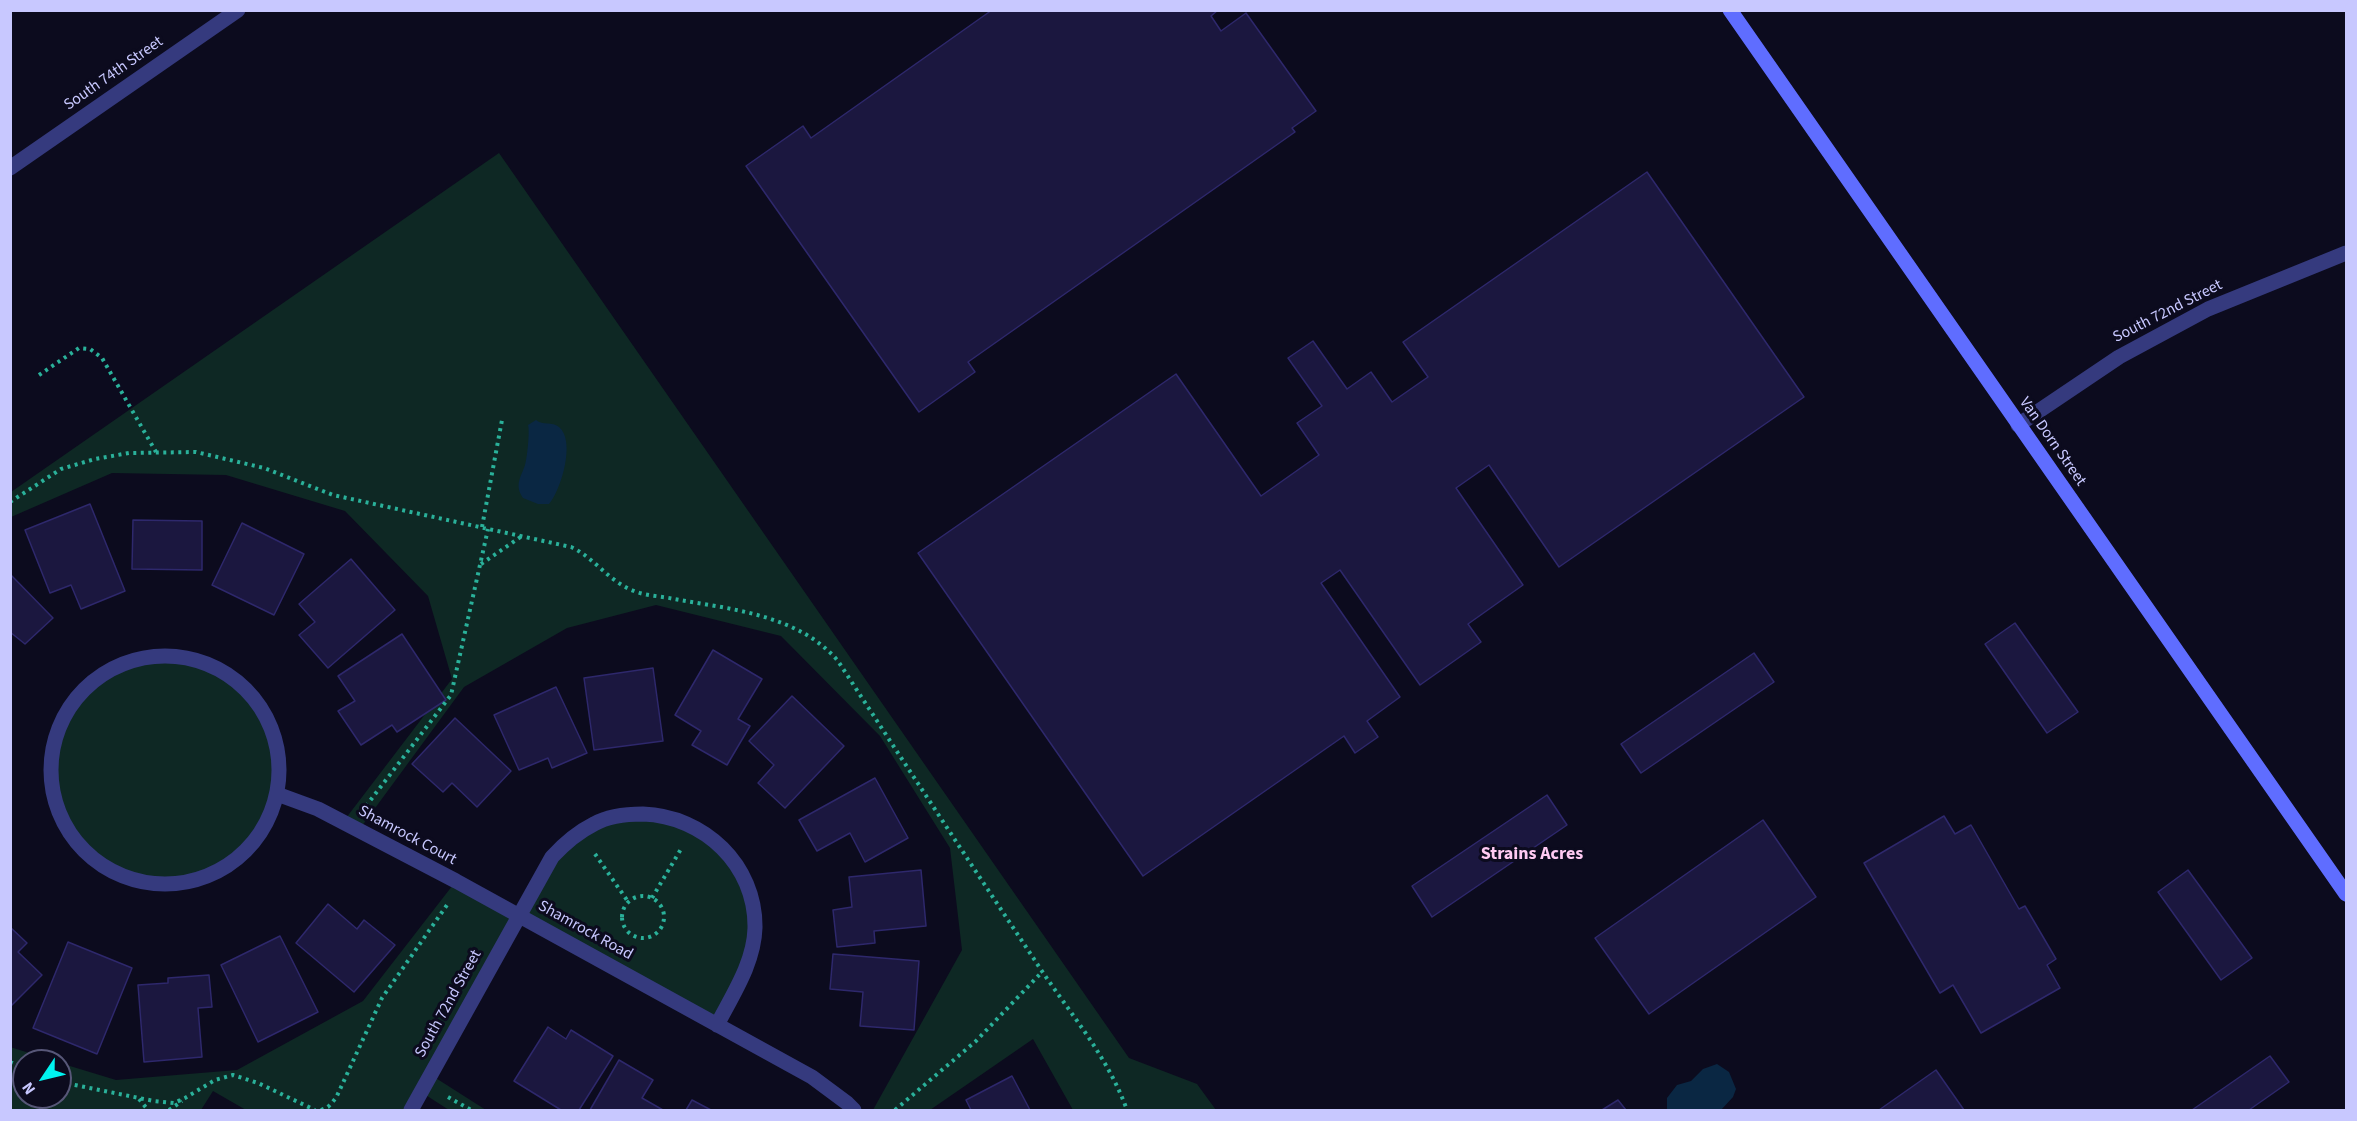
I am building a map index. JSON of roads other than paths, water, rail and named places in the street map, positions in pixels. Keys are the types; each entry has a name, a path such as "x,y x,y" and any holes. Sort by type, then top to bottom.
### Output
{"main road":[{"name":"Van Dorn Street","path":"1730,10 2346,894"}],"street":[{"name":"South 74th Street","path":"10,168 238,10"},
{"name":"South 72nd Street","path":"2018,425 2119,357 2208,309 2346,253"},
{"path":"172,656 210,664 243,686 267,718 279,755 277,794 264,828 241,856 210,876 174,885 138,882 104,868 76,843 62,820 50,776 54,739 70,704 98,676 133,659 172,656"},
{"name":"Shamrock Court","path":"277,794 318,809 518,915"},
{"name":"Shamrock Road","path":"717,1024 750,961 755,928 750,894 736,864 722,846 694,826 662,815 628,814 596,822 567,841 552,857 518,915 812,1077 854,1110"},
{"name":"South 72nd Street","path":"411,1110 518,915"}],"water":[{"path":"536,420 559,427 566,443 562,477 549,504 538,504 523,498 519,489 519,481 527,457 528,425"},
{"path":"1717,1064 1729,1072 1736,1089 1733,1097 1721,1110 1667,1110 1667,1098 1677,1085 1691,1081 1703,1069"}],"district":[{"name":"Strains Acres","path":"1532,855"}]}
